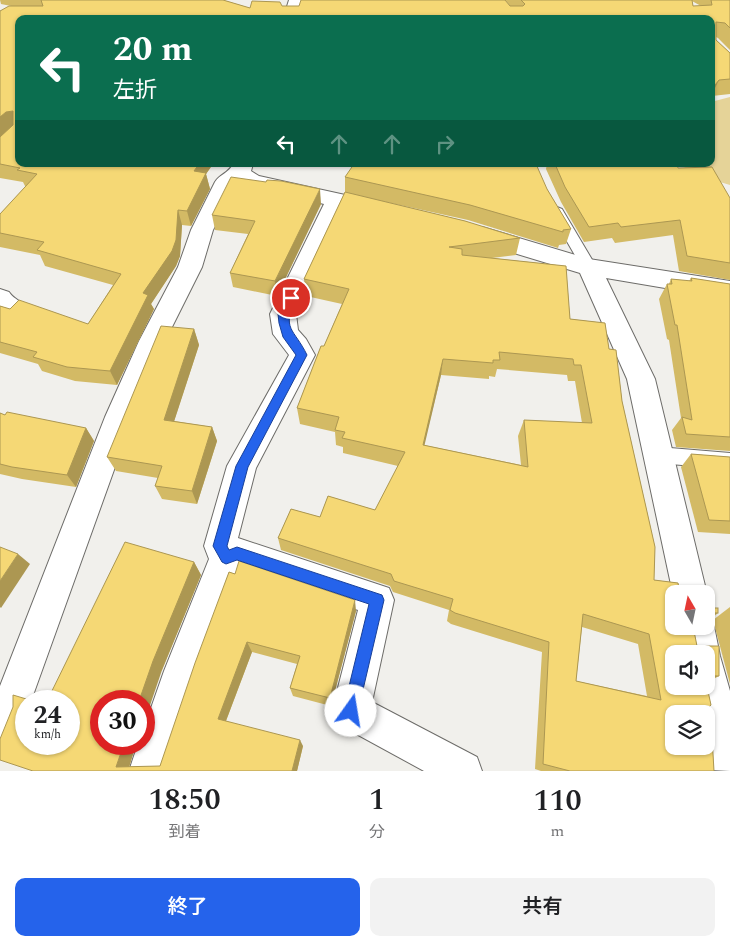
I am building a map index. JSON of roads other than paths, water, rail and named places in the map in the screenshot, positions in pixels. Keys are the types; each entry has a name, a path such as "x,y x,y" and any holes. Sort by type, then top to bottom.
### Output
{"street":[{"path":"292,15 297,0"},
{"path":"0,735 119,417 152,342 190,267 202,230 226,182 241,169 253,181 337,198 402,214"},
{"path":"148,771 182,671 226,558 220,546 242,466 302,355 286,334 283,314 337,198"},
{"path":"458,228 589,267 730,290"},
{"path":"589,267 641,379 688,585"},
{"path":"226,558 237,554 377,600 351,711 463,771"},
{"path":"713,695 730,770"}],"lane":[{"path":"552,203 589,267"},
{"path":"658,455 730,461"}]}
